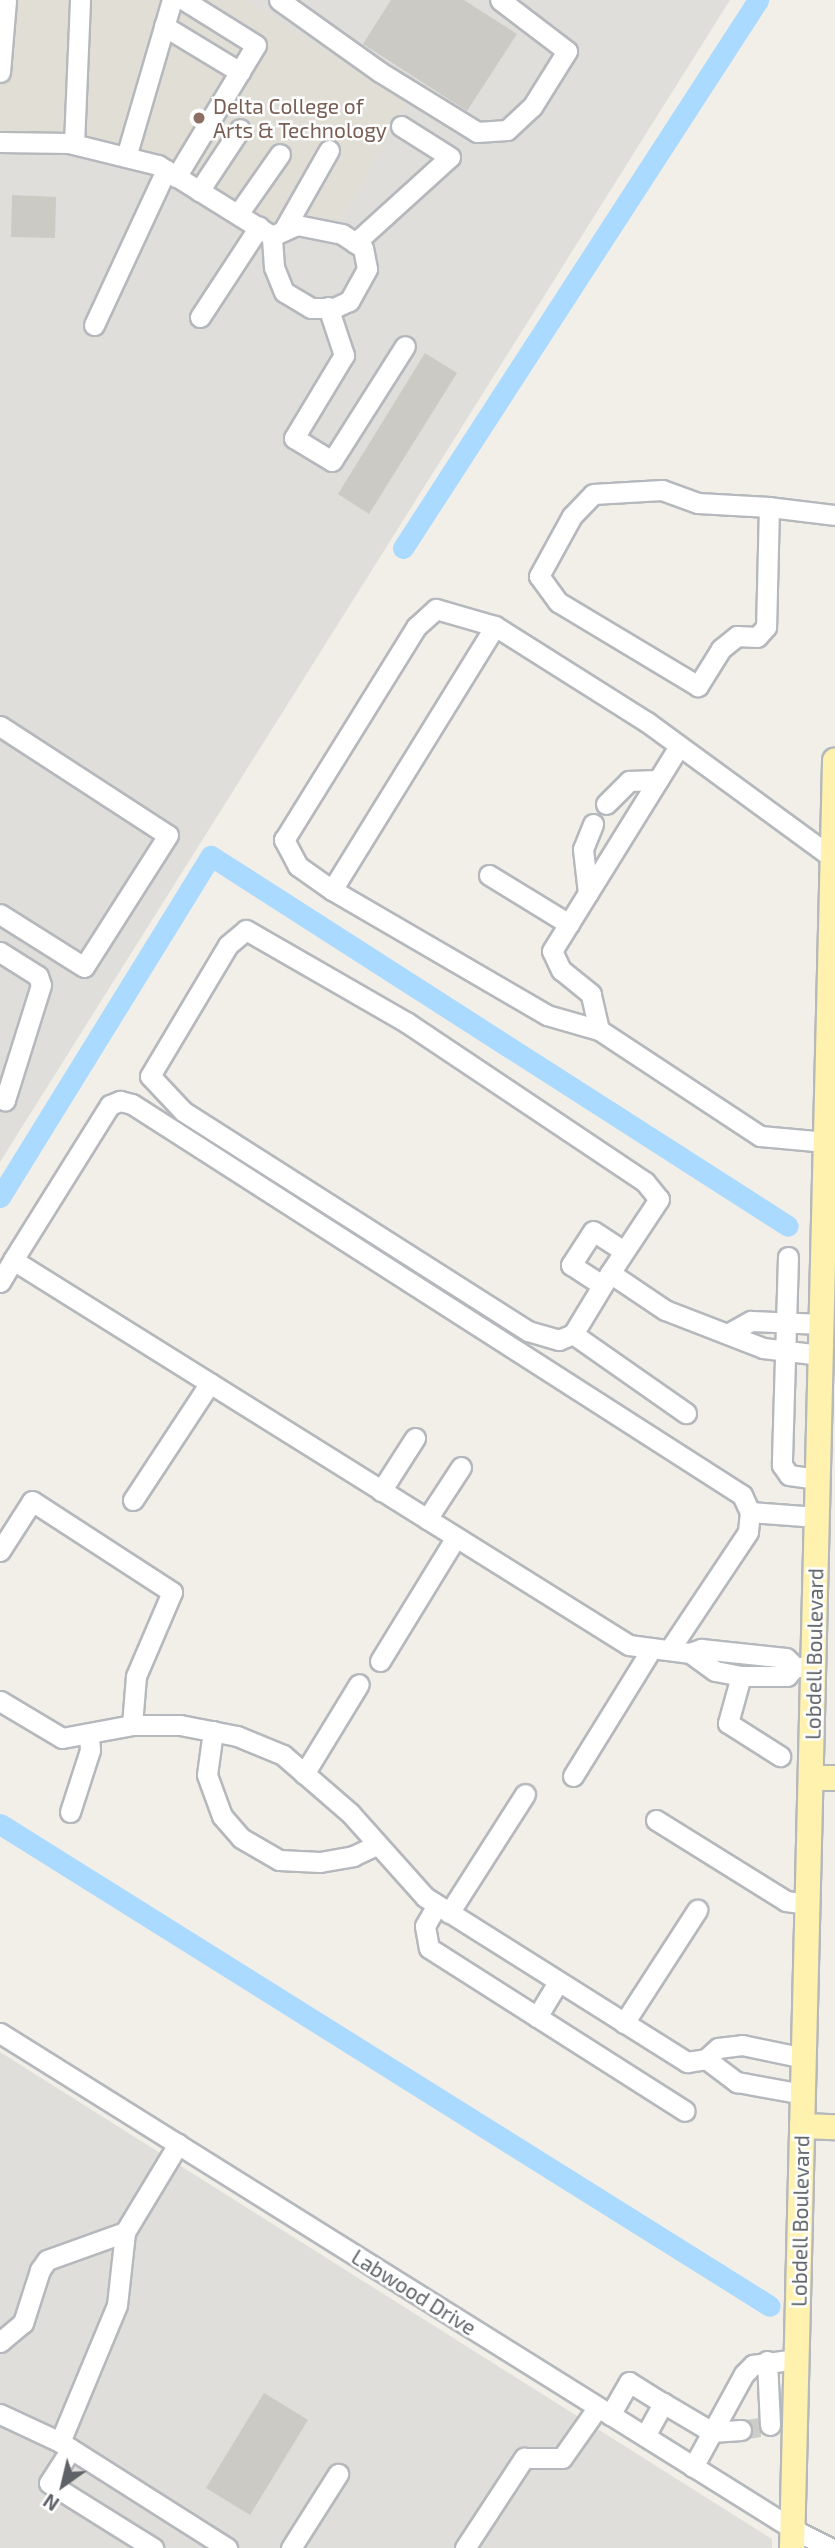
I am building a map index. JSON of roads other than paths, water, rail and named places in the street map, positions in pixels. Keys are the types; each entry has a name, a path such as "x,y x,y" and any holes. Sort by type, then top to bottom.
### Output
{"main road":[{"name":"Lobdell Boulevard","path":"792,2539 808,1904 823,1778 804,1667 817,1517 835,761"},
{"path":"802,2126 835,2127"}],"street":[{"path":"0,72 6,0"},
{"path":"74,144 80,0"},
{"path":"126,157 172,0"},
{"path":"94,325 171,174 256,45 184,0"},
{"path":"279,0 380,72 477,132 507,130 532,107 567,51 500,0"},
{"path":"164,26 240,72"},
{"path":"355,243 450,157 401,126"},
{"path":"199,191 240,130"},
{"path":"0,142 74,144 126,157 171,174 271,231 297,225 342,234 363,248 367,269 362,283 349,301 311,308 284,292 274,267 271,231"},
{"path":"200,317 271,231 329,150"},
{"path":"238,214 280,154"},
{"path":"328,307 344,355 294,438 332,461 405,346"},
{"path":"769,507 766,627 757,636 737,636 721,649 698,686 558,602 539,576 572,516 593,494 662,490 698,503 769,507 835,515"},
{"path":"826,1142 760,1136 599,1030 548,1015 332,890 298,866 284,840 416,627 436,609 495,626 679,746 834,858"},
{"path":"332,890 495,626"},
{"path":"0,726 168,835 84,967 0,914"},
{"path":"599,1030 591,994 561,970 552,951 679,746"},
{"path":"606,804 629,781 658,780"},
{"path":"589,893 583,849 593,824"},
{"path":"489,875 569,925"},
{"path":"246,930 406,1022 645,1182 659,1199 606,1279 573,1334 559,1340 528,1331 183,1111 162,1092 150,1076 228,945 246,930"},
{"path":"0,952 38,976 41,985 5,1100 0,1098"},
{"path":"0,1282 110,1105 120,1101 132,1104 742,1495 750,1512 748,1532 661,1649 573,1776"},
{"path":"624,1251 593,1231 571,1265 606,1279 665,1310 763,1348 821,1356"},
{"path":"788,1257 782,1465 789,1475 818,1479"},
{"path":"13,1260 629,1645 690,1653 730,1652 747,1671"},
{"path":"729,1334 751,1321 821,1324"},
{"path":"573,1334 686,1413"},
{"path":"133,1500 210,1383"},
{"path":"381,1491 415,1438"},
{"path":"427,1519 461,1467"},
{"path":"0,1550 32,1502 172,1592 136,1676 132,1725"},
{"path":"750,1512 817,1517"},
{"path":"380,1661 456,1537"},
{"path":"730,1652 747,1671"},
{"path":"690,1653 715,1671 747,1671 786,1658 804,1667"},
{"path":"747,1671 728,1723 780,1756"},
{"path":"304,1774 359,1684"},
{"path":"0,1701 62,1738 132,1725 180,1725 237,1736 283,1755 350,1813 377,1845 443,1909 687,2062 706,2059 718,2048 742,2045 804,2058"},
{"path":"213,1731 207,1775 222,1816 241,1838 278,1860 320,1862 353,1856 377,1845"},
{"path":"70,1812 90,1750 89,1734"},
{"path":"525,1794 443,1909 425,1926 425,1944 685,2111"},
{"path":"656,1820 786,1901 808,1904"},
{"path":"624,2023 696,1910"},
{"path":"537,2017 558,1982"},
{"name":"Labwood Drive","path":"0,2033 694,2467 792,2539 830,2548"},
{"path":"706,2059 737,2082 803,2094"},
{"path":"153,2548 49,2483 117,2305 125,2232 178,2144"},
{"path":"0,2342 23,2323 47,2260 125,2232"},
{"path":"694,2467 744,2374 753,2365 767,2361 797,2359"},
{"path":"767,2361 766,2426 795,2424"},
{"path":"465,2548 524,2458 562,2458 629,2382 712,2432 741,2430"},
{"path":"645,2436 663,2403"},
{"path":"0,2414 65,2445 228,2548"},
{"path":"291,2548 338,2474"}],"waterway":[{"path":"403,548 758,0"},
{"path":"0,1197 211,856 788,1226"},
{"path":"0,1824 770,2306"}],"tunnel":[{"path":"741,2430 761,2427"}],"place":[{"name":"Delta College of Arts & Technology","path":"199,118"}]}
